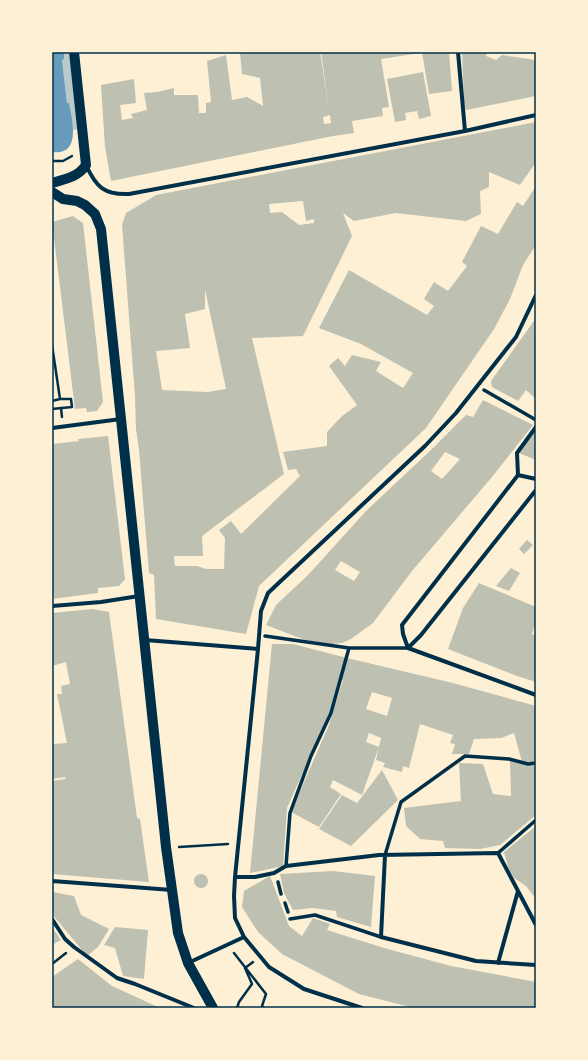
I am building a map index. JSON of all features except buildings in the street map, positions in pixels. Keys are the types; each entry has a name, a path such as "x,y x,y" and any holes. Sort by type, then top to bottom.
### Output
{"main road":[{"path":"52,183 77,175 86,165 74,52"},
{"path":"52,192 63,199 77,201 85,205 95,214 101,229 166,848 178,933 188,963 210,1007"}],"street":[{"path":"458,52 465,131"},
{"path":"86,165 92,179 99,187 109,193 129,194 465,131 536,115"},
{"path":"362,1008 304,989 269,967 244,937 235,918 234,877 261,611 268,593 425,446 456,413 516,337 536,295"},
{"path":"484,390 536,420"},
{"path":"52,428 121,419"},
{"path":"408,648 403,634 402,625 518,475 517,453 536,427"},
{"path":"518,475 536,479"},
{"path":"408,648 421,635 536,490"},
{"path":"52,606 101,602 140,596"},
{"path":"264,636 350,648 408,648 536,695"},
{"path":"144,640 258,649"},
{"path":"286,866 290,813 311,756 331,713 350,648"},
{"path":"380,937 385,855 401,802 465,756 509,759 528,764 536,763"},
{"path":"234,877 255,877 274,873 286,866 385,855 498,853 536,820"},
{"path":"498,853 536,925"},
{"path":"52,881 172,890"},
{"path":"278,882 281,894"},
{"path":"498,962 518,891"},
{"path":"284,903 288,912"},
{"path":"290,919 315,915 380,937 476,961 536,965"},
{"path":"52,919 65,939 117,978 194,1008"},
{"path":"188,963 244,937"}],"path":[{"path":"52,161 63,161 70,157 73,153"},
{"path":"52,345 60,399"},
{"path":"52,401 71,399 72,407 52,409"},
{"path":"178,847 234,843"},
{"path":"52,964 74,947"},
{"path":"234,953 266,994 262,1006 264,1008"},
{"path":"245,968 251,963"},
{"path":"237,1008 239,1002 252,984 245,968"}],"shaded area":[{"path":"64,52 69,52 79,129 73,130 69,103 67,103 62,60 64,59"}],"water":[{"path":"52,52 64,52 64,59 62,60 67,103 69,103 73,127 71,143 68,148 61,152 52,152"}]}
